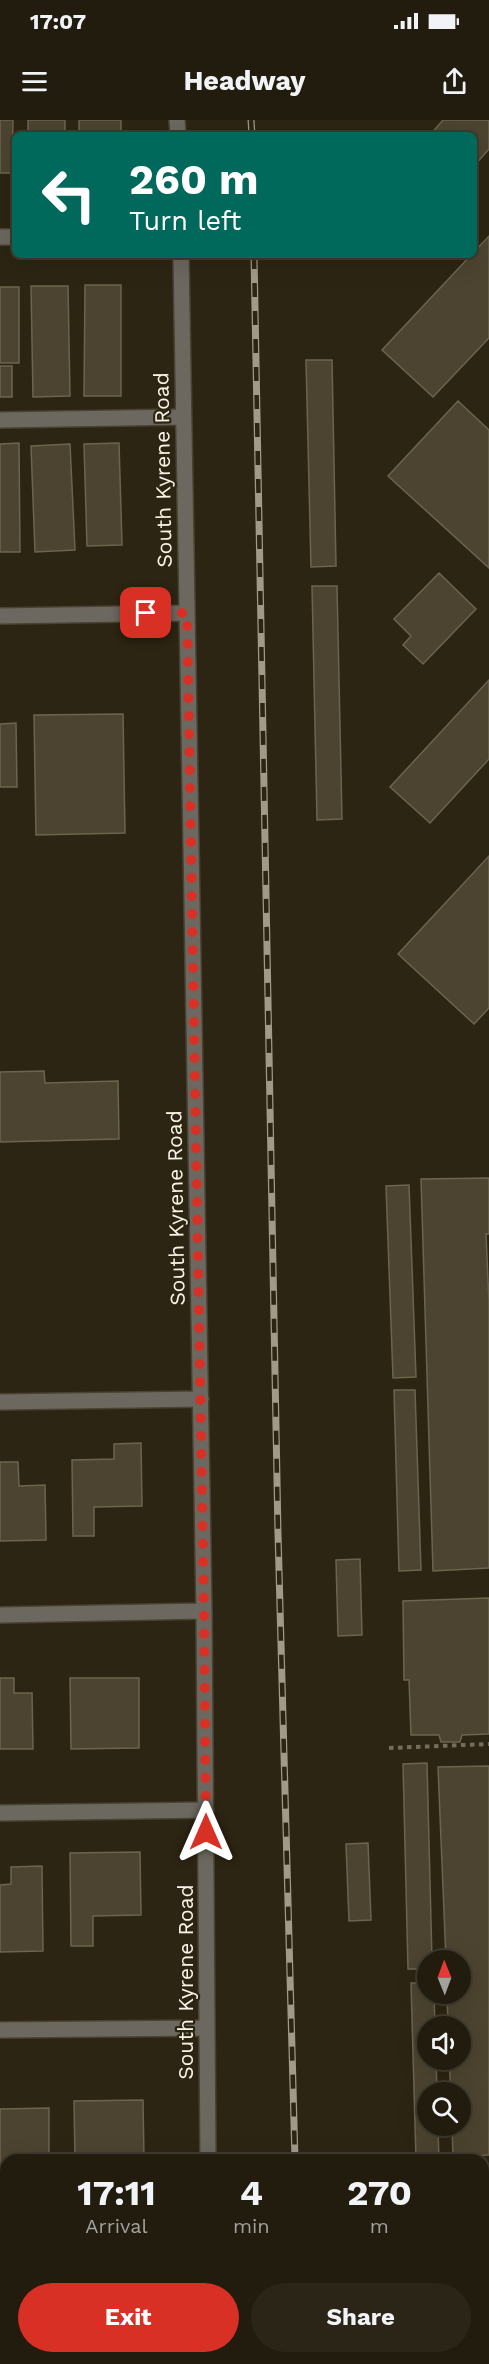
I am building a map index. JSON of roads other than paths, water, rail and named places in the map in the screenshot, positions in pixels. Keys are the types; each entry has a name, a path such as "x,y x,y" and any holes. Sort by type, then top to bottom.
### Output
{"street":[{"name":"South Kyrene Road","path":"181,258 201,1399 208,2154"},
{"path":"0,420 183,417"},
{"path":"0,616 187,613"},
{"path":"0,1402 201,1399"},
{"path":"0,1615 204,1611"},
{"path":"0,1813 206,1810"},
{"path":"0,2030 207,2028"}],"railway":[{"path":"251,120 252,132"},
{"path":"254,258 278,1533 295,2154"}]}
